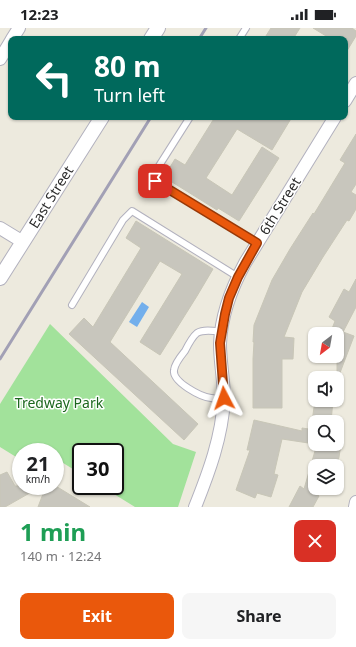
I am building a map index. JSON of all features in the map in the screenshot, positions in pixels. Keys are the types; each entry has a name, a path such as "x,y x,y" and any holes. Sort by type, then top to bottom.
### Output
{"street":[{"path":"0,59 8,46"},
{"name":"East Street","path":"0,278 100,120"},
{"name":"6th Street","path":"195,507 215,452 221,426 224,398 220,343 229,298 238,277 257,243 333,120"},
{"path":"0,228 22,242"},
{"path":"355,507 356,502"}],"lane":[{"path":"188,120 157,169 155,181 257,243"},
{"path":"72,305 123,220 132,211 238,277"},
{"path":"222,332 204,330 198,333 176,364 174,375 179,381 198,394 211,398 224,398"}],"green space":[{"name":"Tredway Park","path":"50,324 173,444 196,452 178,507 135,507 116,495 124,495 124,443 72,443 72,468 64,464 64,443 12,443 12,454 0,447 0,404"}],"water":[{"path":"142,302 149,307 137,327 129,322"}],"building":[{"path":"271,28 300,28 295,36 266,36"},
{"path":"313,28 352,28 356,31 356,36 348,49 348,36 326,36"},
{"path":"213,120 290,120 272,150 237,129 206,178 232,195 262,147 279,158 239,221 218,208 217,210 164,177 175,159 185,165"},
{"path":"356,134 356,184 351,192 356,195 356,209 349,221 347,220 302,292 284,337 294,338 293,359 282,359 282,408 253,408 254,325 272,280 345,163 340,160"},
{"path":"136,221 213,269 160,355 140,342 182,274 160,261 110,342 198,424 184,440 69,334 84,318 93,327 141,248 126,238"},
{"path":"356,279 356,307 344,330 344,327 333,327 335,321 329,317 344,289 349,292"},
{"path":"344,332 354,336 344,362"},
{"path":"337,363 344,363 341,371 337,371"},
{"path":"314,407 332,407 332,415 313,415"},
{"path":"254,420 302,431 302,428 308,429 308,443 282,439 274,474 278,475 271,497 257,493 255,498 236,490 250,450 247,450"},
{"path":"315,451 340,451 339,459 313,459"},
{"path":"7,472 12,481 12,495 26,495 5,507 0,507 0,475"},
{"path":"308,475 308,495 319,496 313,507 289,507 300,486 304,489"},
{"path":"64,491 90,507 38,507 43,495 64,495"}],"railway":[{"path":"201,36 206,28"},
{"path":"0,359 149,120"}],"route":[{"path":"155,181 257,243 238,277 229,298 225,314 220,343 224,398"}]}
